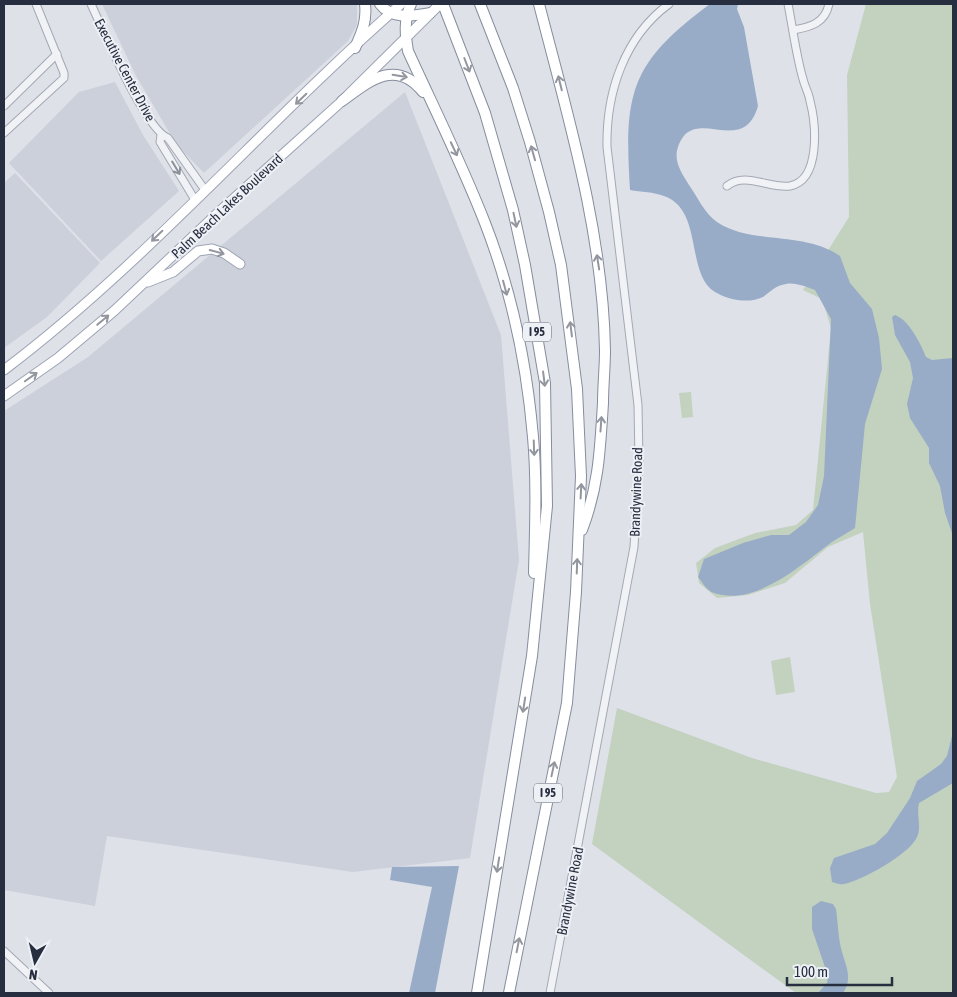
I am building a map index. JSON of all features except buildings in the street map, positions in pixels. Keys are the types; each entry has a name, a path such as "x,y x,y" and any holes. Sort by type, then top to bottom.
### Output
{"highway":[{"path":"354,48 364,28 365,4"},
{"path":"380,4 390,13 406,16 430,13"},
{"path":"411,4 406,16 408,50 486,225 504,284 520,352 534,446 536,510 532,656"},
{"name":"I 95","path":"441,4 450,19 485,113 513,210 525,265 545,383 547,506 532,656 477,993"},
{"name":"I 95","path":"480,4 513,88 550,212 561,265 577,388 582,476 576,592 567,703 508,993"},
{"path":"539,4 588,201 603,310 605,351 598,474 593,499 578,540"},
{"path":"342,101 369,80 394,74 412,79 433,105"}],"main road":[{"name":"Palm Beach Lakes Boulevard","path":"4,370 80,308 401,4"},
{"name":"Palm Beach Lakes Boulevard","path":"4,396 66,352 144,284 221,210 342,101 406,36 441,4"},
{"path":"144,284 173,272 198,250 212,249 224,253 240,264"}],"street":[{"path":"4,134 64,78 57,54 36,4"},
{"name":"Executive Center Drive","path":"91,4 145,112 161,135 168,138 205,190"},
{"name":"Brandywine Road","path":"550,993 634,547 639,462 638,405 607,147 608,118 614,87 628,53 648,25 670,4"},
{"path":"727,186 734,180 745,180 789,186 803,180 812,167 812,111 788,4"},
{"path":"793,30 810,27 823,19 829,4"},
{"path":"4,106 57,54"},
{"name":"Executive Center Drive","path":"161,135 160,142 194,200"},
{"path":"4,952 49,993"}],"shaded area":[{"path":"102,4 357,4 357,25 348,41 204,173 176,144 135,74"},
{"path":"115,82 143,135 179,191 101,261 9,163 79,92"},
{"path":"405,92 501,335 519,560 470,858 353,872 107,836 95,906 4,890 4,411 88,357"},
{"path":"15,173 100,263 47,317 4,348 4,183"}],"green space":[{"path":"866,4 953,4 953,993 796,993 592,844 617,708 752,758 876,793 889,792 897,777 870,604 863,532 828,547 785,583 748,595 717,598 699,583 696,563 715,548 755,533 796,525 813,510 831,328 822,299 803,290 849,217 847,75"},
{"path":"691,392 693,417 682,418 679,393"},
{"path":"790,657 795,692 776,695 771,661"}],"water":[{"path":"710,4 738,4 737,9 744,27 758,106 751,121 741,128 730,130 695,129 685,134 677,152 677,162 681,172 705,210 717,222 746,234 810,243 826,248 840,256 850,283 872,309 879,338 882,369 865,424 855,528 832,542 778,581 746,594 730,596 711,592 698,577 704,559 743,543 771,535 789,535 806,522 818,505 824,476 831,319 815,290 801,285 782,285 763,297 745,301 732,299 715,292 706,283 700,271 690,228 685,214 676,203 664,196 630,190 629,128 632,104 638,83 648,63 663,44 683,25"},
{"path":"895,315 910,327 926,357 932,360 953,358 953,536 945,513 940,486 929,463 929,448 910,418 907,404 913,378 910,362 895,335 892,317"},
{"path":"953,732 953,783 919,803 918,833 913,844 895,859 862,878 842,884 832,882 830,868 834,858 875,844 887,833 910,798 917,781 941,764 947,756"},
{"path":"459,866 435,993 409,993 432,887 390,880 392,867"},
{"path":"821,901 833,904 836,909 842,952 848,972 848,983 843,993 818,993 827,983 828,976 812,929 812,907"}]}
